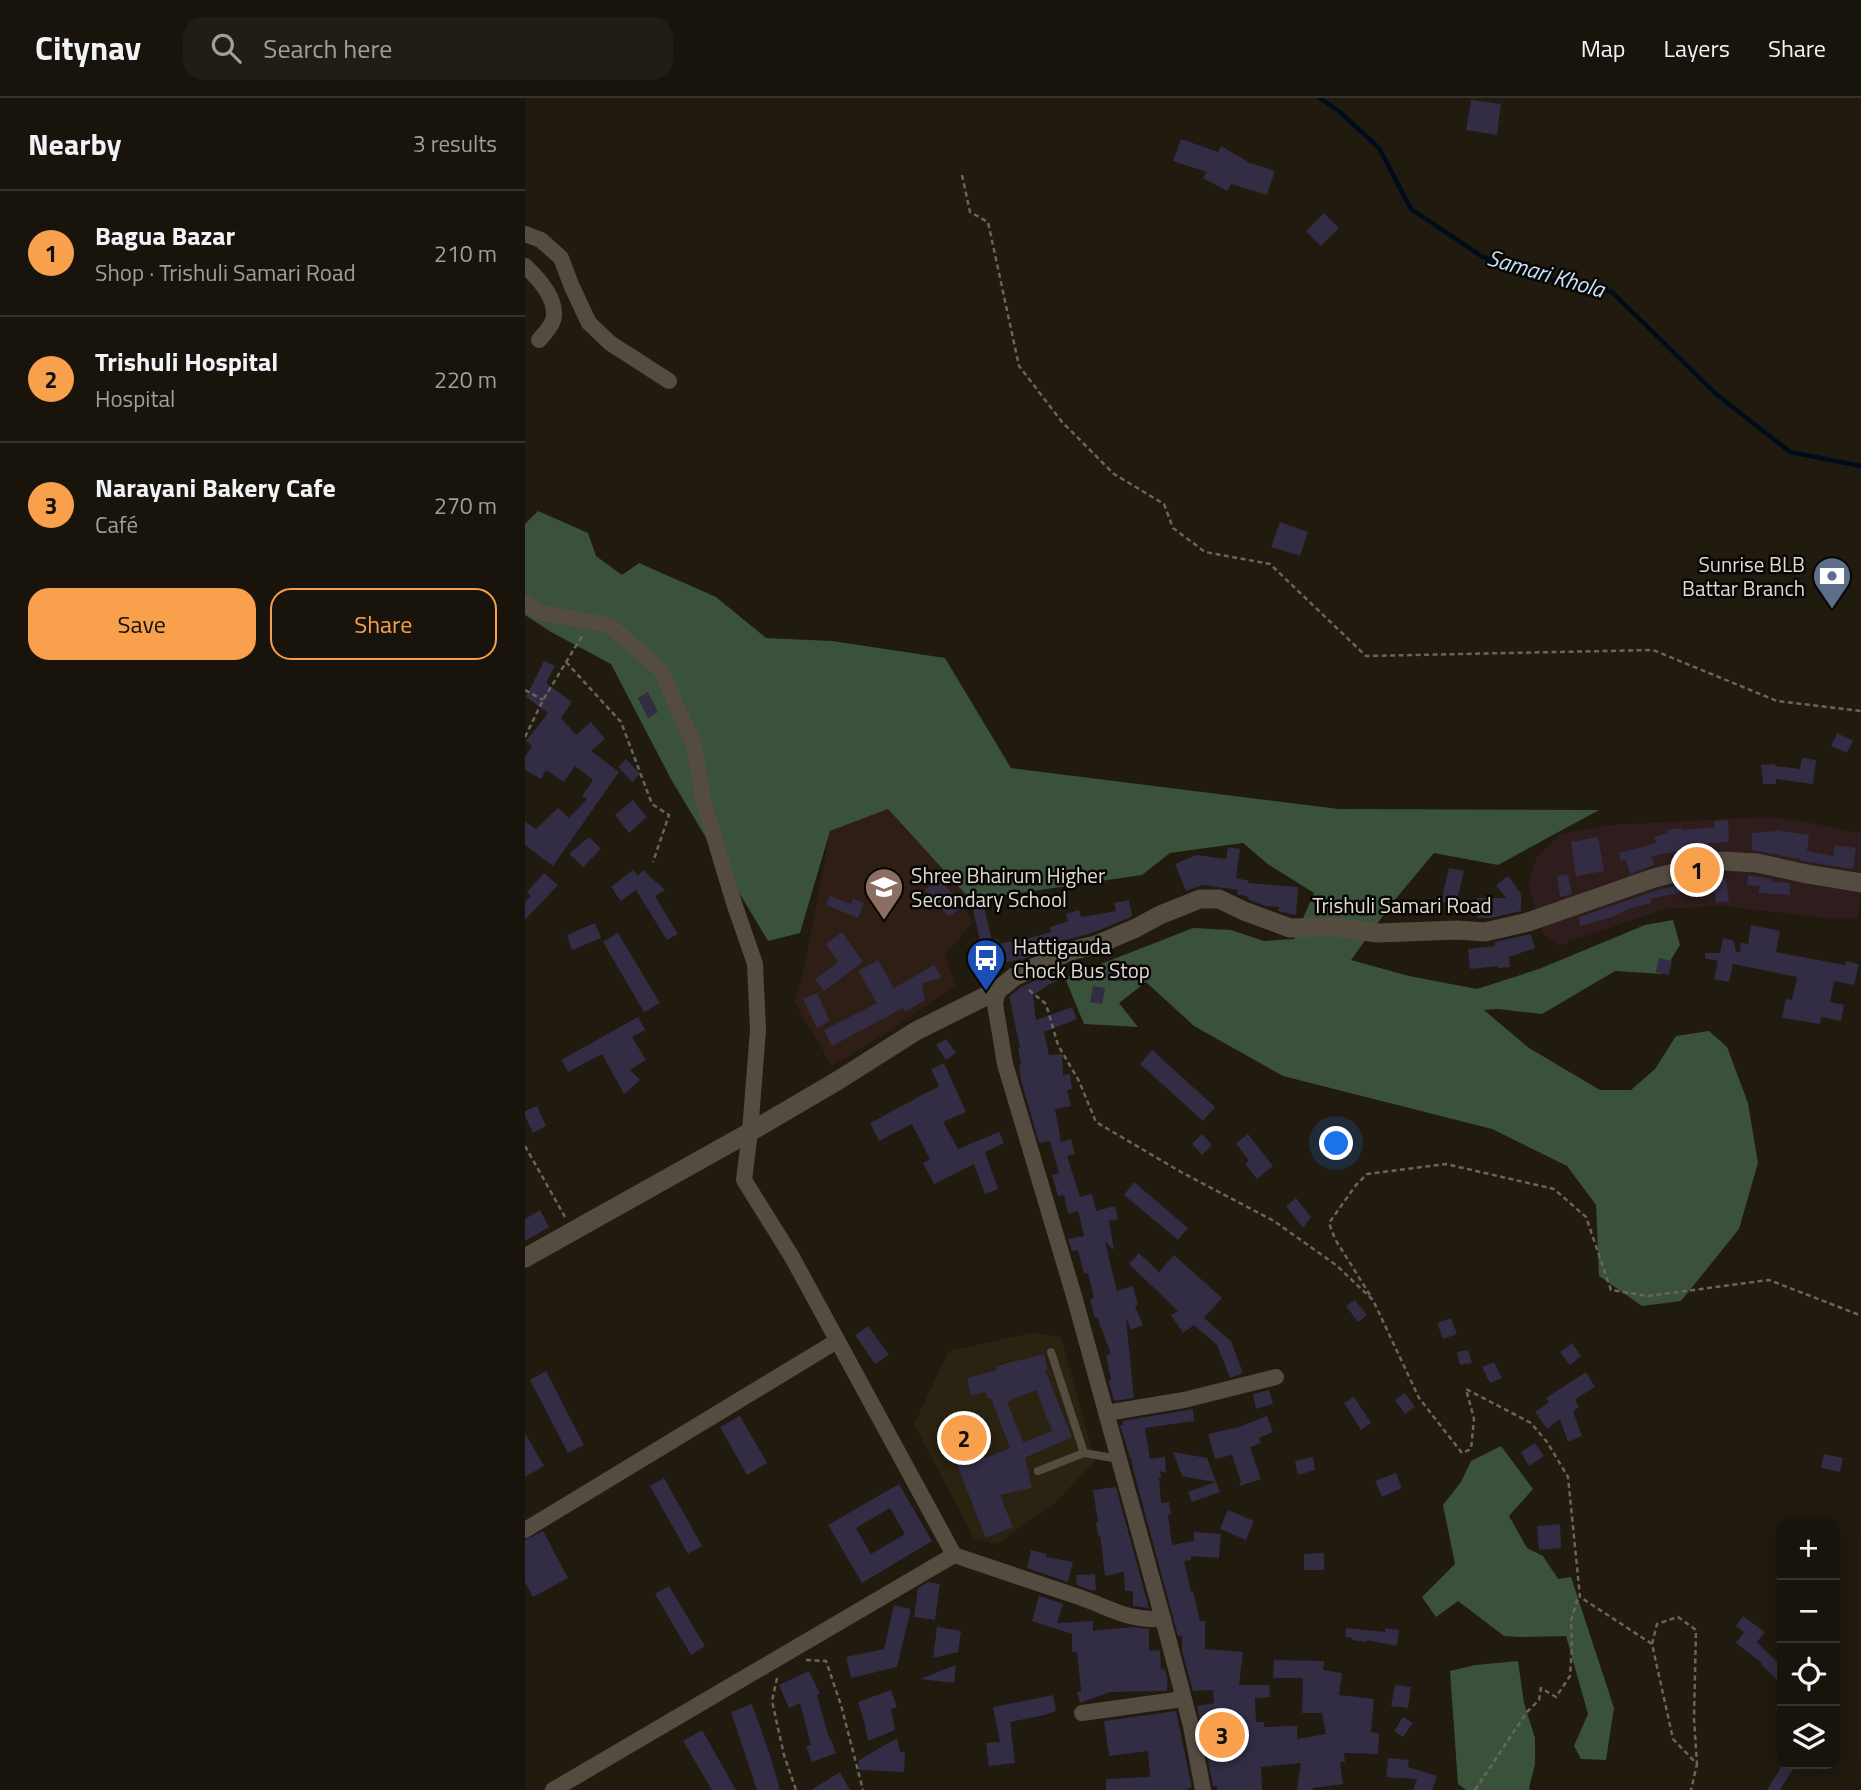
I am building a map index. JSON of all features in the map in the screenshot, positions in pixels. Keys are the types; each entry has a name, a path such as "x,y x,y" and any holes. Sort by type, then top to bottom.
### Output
{"street":[{"path":"525,234 541,240 561,258 589,323 610,343 669,381"},
{"path":"525,266 550,296 554,316 549,328 539,340"},
{"path":"525,603 542,613 608,625 661,670 694,745 703,800 755,964 758,1030 744,1180 792,1257 954,1556 1087,1600 1116,1613 1146,1620 1163,1619"},
{"name":"Trishuli Samari Road","path":"525,1258 750,1132 916,1031 998,990 1014,977 1070,951 1096,945 1200,899 1219,899 1244,912 1290,928 1335,927 1378,933 1457,930 1485,932 1528,922 1654,878 1722,861 1757,863 1861,883"},
{"path":"998,990 995,1004 1005,1064 1074,1296 1163,1619 1191,1726 1203,1790"},
{"path":"525,1530 837,1340"},
{"path":"1106,1413 1184,1400 1276,1377"},
{"path":"553,1790 954,1556"},
{"path":"1081,1713 1183,1699"}],"lane":[{"path":"1051,1352 1084,1453"},
{"path":"1038,1471 1084,1453 1119,1459"}],"path":[{"path":"962,175 970,212 988,222 1019,366 1062,422 1114,474 1164,504 1173,528 1205,552 1270,564 1366,656 1653,650 1777,701 1861,710"},
{"path":"525,737 543,700 591,622"},
{"path":"566,662 621,722 652,804 669,815 653,862"},
{"path":"525,690 543,700"},
{"path":"1014,977 1046,1004 1058,1045 1079,1082 1096,1122 1181,1172 1274,1221 1336,1265 1373,1300"},
{"path":"525,1146 574,1232"},
{"path":"1475,1790 1527,1712 1539,1700 1541,1688 1556,1697 1570,1676 1571,1621 1579,1594 1568,1477 1547,1442 1531,1423 1466,1388 1474,1419 1471,1449 1462,1453 1419,1398 1373,1300 1335,1239 1329,1223 1356,1185 1367,1174 1446,1164 1554,1189 1586,1217 1611,1290 1648,1296 1769,1280 1861,1314"},
{"path":"1579,1594 1652,1644"},
{"path":"1691,1790 1697,1764 1694,1719 1696,1630 1678,1617 1657,1624 1652,1644 1673,1738 1697,1764"},
{"path":"803,1660 826,1661 841,1705 863,1790"},
{"path":"785,1672 776,1678 772,1701 784,1755 796,1790"}],"shaded area":[{"name":"Shree Bhairum Higher Secondary School","path":"888,809 971,900 965,909 973,922 945,955 956,986 832,1066 794,1002 805,965 830,831"},
{"path":"1771,817 1861,833 1858,918 1825,918 1721,906 1665,909 1558,946 1543,933 1528,884 1537,857 1561,834 1607,825"},
{"path":"1032,1333 1061,1337 1095,1461 1055,1503 997,1544 974,1538 914,1424 949,1351","holes":["1044,1354 1048,1370 1017,1378 1012,1362","1004,1363 1010,1385 971,1395 967,1378 997,1370 996,1365","1045,1371 1072,1437 1043,1450 1037,1437 1052,1431 1036,1390","1035,1437 1041,1452 992,1472 987,1457","978,1440 1013,1527 987,1538 951,1450"]}],"green space":[{"path":"538,511 588,533 596,556 622,575 639,563 716,597 766,638 832,641 945,658 1011,768 1339,809 1599,810 1498,865 1434,853 1393,902 1351,960 1409,976 1477,989 1539,969 1645,925 1673,920 1680,945 1662,974 1615,971 1542,1014 1484,1010 1529,1048 1600,1090 1631,1090 1655,1069 1676,1036 1709,1031 1727,1047 1748,1103 1758,1163 1739,1229 1681,1301 1642,1306 1599,1276 1596,1205 1567,1166 1492,1129 1283,1076 1194,1026 1146,982 1119,1003 1138,1027 1084,1024 1065,978 1193,928 1231,930 1264,941 1294,939 1314,893 1269,865 1243,843 1170,853 1142,875 971,900 888,809 830,831 800,933 768,941 672,781 611,664 525,615 525,524"},
{"path":"1501,1446 1533,1489 1509,1516 1527,1548 1543,1556 1558,1579 1571,1577 1614,1708 1606,1760 1581,1759 1574,1746 1588,1714 1566,1636 1504,1636 1458,1601 1436,1617 1422,1597 1455,1564 1443,1505 1461,1482 1471,1461"},
{"path":"1518,1661 1524,1703 1535,1738 1535,1764 1530,1790 1466,1790 1458,1784 1450,1671 1475,1665"}],"building":[{"path":"1471,100 1501,104 1497,135 1466,130"},
{"path":"1181,139 1218,152 1221,146 1250,163 1275,171 1267,195 1231,184 1227,191 1203,178 1207,172 1173,161"},
{"path":"1324,213 1339,228 1321,246 1306,231"},
{"path":"1280,522 1308,532 1300,556 1271,547"},
{"path":"544,661 555,666 546,683 572,702 561,718 576,735 591,722 605,739 591,751 619,772 553,866 525,845 525,822 536,829 558,808 569,818 587,799 582,796 593,780 575,766 564,782 546,770 541,779 525,770 525,757 532,746 526,741 548,713 526,697"},
{"path":"648,692 658,712 648,718 638,698"},
{"path":"1837,733 1853,741 1847,753 1831,746"},
{"path":"1802,758 1816,760 1813,784 1776,779 1776,784 1763,784 1761,765 1775,764 1800,769"},
{"path":"626,759 640,774 632,782 618,767"},
{"path":"633,800 647,817 629,833 615,815"},
{"path":"1728,820 1729,842 1685,845 1686,850 1652,856 1654,865 1630,874 1626,860 1620,861 1619,853 1656,843 1654,837 1667,833 1667,830 1715,827 1714,821"},
{"path":"1776,830 1809,835 1807,851 1833,856 1835,845 1856,848 1853,869 1752,850 1752,833"},
{"path":"589,837 601,849 583,867 569,854"},
{"path":"1598,837 1604,871 1576,876 1571,842"},
{"path":"1228,847 1240,849 1236,878 1249,881 1248,883 1298,887 1296,915 1278,911 1279,907 1265,906 1249,900 1248,897 1237,894 1238,890 1203,885 1186,891 1175,864 1196,855 1226,859"},
{"path":"1449,868 1464,871 1456,905 1441,902"},
{"path":"633,870 638,876 643,870 665,890 655,896 678,934 667,940 636,890 621,901 611,887"},
{"path":"544,873 558,885 525,920 525,902 531,896 527,892"},
{"path":"1568,874 1572,894 1560,897 1557,876"},
{"path":"1748,875 1771,879 1771,882 1790,883 1790,895 1758,893 1760,886 1747,885"},
{"path":"1508,876 1521,894 1521,911 1491,918 1477,918 1477,898 1506,898 1496,885"},
{"path":"938,878 963,906 949,917 925,890"},
{"path":"1706,878 1710,890 1697,894 1693,881"},
{"path":"1726,879 1729,901 1716,903 1713,881"},
{"path":"1689,882 1691,890 1650,899 1651,903 1580,926 1579,917"},
{"path":"830,896 851,904 853,899 864,903 858,918 826,905"},
{"path":"1129,900 1131,917 1092,933 1065,940 1021,960 986,967 972,906 983,903 992,941 998,939 999,944 1051,932 1050,927 1068,921 1066,914 1079,910 1081,917 1116,911 1114,903"},
{"path":"595,923 601,938 572,950 567,935"},
{"path":"1751,925 1780,931 1776,952 1845,965 1846,961 1859,964 1854,985 1834,981 1830,1002 1844,1005 1841,1021 1821,1017 1820,1024 1782,1018 1786,999 1792,1000 1797,977 1733,964 1729,982 1714,979 1718,961 1705,958 1705,953 1720,953 1723,938 1734,941 1736,952 1740,952 1741,942 1748,944"},
{"path":"842,932 863,962 824,991 815,979 838,962 826,944"},
{"path":"618,933 660,1003 644,1012 603,942"},
{"path":"1531,934 1535,948 1509,957 1510,967 1470,969 1468,949 1495,946 1495,942"},
{"path":"1659,958 1672,961 1669,975 1656,972"},
{"path":"878,960 894,988 934,965 942,978 922,983 925,1000 905,1012 903,1008 832,1046 824,1030 877,1003 858,971"},
{"path":"1062,968 1065,978 1033,995 1036,1020 1072,1007 1077,1019 1044,1032 1049,1055 1062,1054 1063,1075 1070,1074 1072,1089 1067,1090 1071,1106 1055,1109 1061,1142 1071,1139 1075,1154 1067,1156 1080,1197 1092,1194 1096,1211 1115,1206 1118,1219 1109,1221 1114,1250 1105,1242 1117,1291 1133,1286 1138,1305 1135,1306 1143,1325 1131,1330 1126,1318 1134,1398 1114,1401 1106,1355 1111,1354 1097,1317 1095,1318 1088,1273 1084,1274 1078,1250 1072,1251 1068,1239 1084,1236 1078,1211 1068,1214 1064,1195 1058,1196 1052,1175 1059,1173 1050,1141 1039,1143 1021,1080 1020,1048 1009,997 1021,987"},
{"path":"1142,968 1141,980 1108,981 1107,970"},
{"path":"1093,986 1105,988 1102,1004 1090,1002"},
{"path":"817,993 830,1021 817,1028 803,999"},
{"path":"638,1017 645,1030 632,1037 646,1060 630,1070 640,1080 624,1094 602,1054 568,1072 561,1060"},
{"path":"946,1039 956,1053 946,1060 936,1045"},
{"path":"1152,1050 1215,1107 1203,1121 1140,1064"},
{"path":"944,1063 966,1112 943,1122 958,1149 999,1132 1004,1143 985,1152 998,1189 985,1194 974,1164 934,1184 923,1163 930,1159 912,1124 879,1141 870,1123 939,1086 931,1069"},
{"path":"537,1106 546,1126 533,1133 525,1111"},
{"path":"1202,1134 1212,1145 1202,1155 1192,1144"},
{"path":"1248,1134 1273,1166 1257,1179 1245,1164 1249,1161 1236,1143"},
{"path":"1134,1182 1188,1228 1178,1240 1124,1195"},
{"path":"1296,1198 1311,1217 1303,1228 1286,1206"},
{"path":"540,1210 549,1227 525,1241 525,1219"},
{"path":"1139,1253 1159,1272 1174,1255 1222,1298 1204,1318 1231,1341 1243,1373 1230,1378 1217,1345 1194,1325 1183,1333 1171,1315 1178,1311 1129,1264"},
{"path":"1355,1300 1367,1315 1358,1322 1346,1306"},
{"path":"1451,1318 1457,1334 1443,1339 1437,1323"},
{"path":"868,1326 889,1355 875,1364 855,1335"},
{"path":"1572,1343 1581,1356 1570,1365 1560,1352"},
{"path":"1468,1350 1472,1363 1460,1365 1457,1352"},
{"path":"1044,1354 1048,1370 1045,1370 1072,1437 1025,1458 1032,1488 1000,1495 1013,1527 986,1538 951,1450 978,1439 985,1458 1010,1448 991,1398 988,1399 986,1392 971,1396 967,1378 997,1370 996,1366","holes":["1036,1390 1052,1431 1023,1442 1007,1402"]},
{"path":"1494,1362 1502,1378 1490,1383 1482,1367"},
{"path":"546,1371 584,1445 568,1453 530,1380"},
{"path":"1586,1372 1595,1387 1575,1399 1579,1407 1573,1411 1582,1436 1568,1442 1560,1419 1547,1429 1535,1412 1549,1402 1546,1398"},
{"path":"1269,1390 1273,1404 1256,1409 1253,1394"},
{"path":"1405,1393 1415,1407 1405,1414 1395,1400"},
{"path":"1354,1397 1371,1423 1361,1430 1344,1403"},
{"path":"1193,1409 1194,1421 1145,1428 1150,1459 1165,1457 1166,1473 1160,1471 1159,1478 1161,1503 1169,1502 1172,1545 1194,1541 1194,1532 1221,1534 1219,1558 1191,1556 1191,1560 1184,1561 1200,1621 1205,1621 1205,1649 1243,1652 1239,1685 1269,1685 1270,1697 1255,1698 1256,1722 1264,1722 1264,1727 1297,1726 1297,1739 1326,1734 1322,1713 1302,1713 1303,1678 1273,1678 1274,1660 1324,1661 1323,1670 1342,1673 1339,1695 1374,1699 1371,1732 1379,1733 1378,1754 1344,1753 1345,1762 1340,1762 1343,1784 1297,1790 1301,1763 1261,1767 1262,1790 1217,1790 1217,1786 1213,1786 1197,1706 1214,1703 1213,1690 1193,1691 1182,1651 1182,1636 1178,1636 1120,1425 1123,1425 1123,1421"},
{"path":"740,1416 767,1463 747,1475 720,1427"},
{"path":"1267,1416 1273,1432 1259,1438 1261,1443 1250,1447 1261,1479 1239,1486 1241,1482 1232,1455 1215,1459 1208,1434 1239,1427"},
{"path":"525,1433 544,1466 525,1477"},
{"path":"1535,1443 1544,1456 1529,1466 1521,1452"},
{"path":"1173,1452 1207,1458 1220,1492 1192,1502 1188,1492 1215,1482 1182,1476"},
{"path":"1824,1454 1843,1458 1840,1472 1821,1468"},
{"path":"1313,1457 1315,1470 1298,1475 1295,1461"},
{"path":"1396,1473 1402,1488 1382,1497 1375,1481"},
{"path":"664,1478 702,1546 688,1554 650,1486"},
{"path":"899,1484 932,1541 862,1583 828,1525","holes":["890,1508 905,1534 871,1554 856,1528"]},
{"path":"1116,1487 1149,1608 1133,1606 1133,1591 1125,1591 1124,1572 1105,1576 1093,1490"},
{"path":"1228,1510 1254,1521 1246,1540 1220,1529"},
{"path":"1560,1524 1561,1548 1539,1550 1537,1526"},
{"path":"543,1531 568,1578 533,1597 525,1582 525,1540"},
{"path":"1031,1550 1047,1554 1046,1557 1073,1562 1068,1582 1027,1568"},
{"path":"1324,1553 1324,1570 1304,1570 1304,1554"},
{"path":"1095,1574 1096,1590 1077,1585 1076,1575"},
{"path":"928,1582 940,1584 935,1620 914,1617 918,1588"},
{"path":"669,1586 705,1646 691,1655 655,1594"},
{"path":"1039,1596 1063,1604 1057,1623 1093,1621 1093,1631 1133,1627 1149,1629 1149,1651 1160,1650 1161,1669 1165,1669 1168,1681 1167,1691 1110,1692 1080,1703 1077,1692 1081,1691 1077,1652 1072,1652 1072,1634 1032,1621"},
{"path":"894,1605 911,1609 897,1667 851,1678 846,1657 884,1649"},
{"path":"1743,1616 1765,1632 1757,1642 1777,1662 1777,1680 1762,1663 1736,1643 1744,1632 1736,1626"},
{"path":"937,1627 961,1631 958,1652 933,1658"},
{"path":"1346,1628 1385,1632 1385,1628 1399,1630 1397,1646 1352,1640 1345,1637"},
{"path":"956,1665 954,1683 920,1679"},
{"path":"809,1671 820,1694 817,1695 836,1753 812,1762 806,1746 811,1745 800,1703 789,1708 779,1685"},
{"path":"1395,1685 1411,1687 1408,1708 1391,1706"},
{"path":"891,1690 897,1707 891,1709 895,1730 868,1741 858,1702"},
{"path":"1053,1695 1056,1711 1010,1722 1015,1763 989,1766 986,1743 1000,1742 993,1707"},
{"path":"752,1704 780,1790 757,1790 731,1712"},
{"path":"1176,1711 1192,1788 1106,1790 1106,1779 1150,1777 1148,1751 1109,1756 1104,1721"},
{"path":"1403,1717 1413,1723 1403,1737 1394,1731"},
{"path":"702,1730 736,1790 712,1790 683,1741"},
{"path":"897,1738 900,1752 905,1752 904,1772 859,1770 859,1760"},
{"path":"1388,1758 1409,1760 1408,1767 1437,1776 1432,1790 1413,1790 1417,1779 1386,1777"},
{"path":"1780,1769 1793,1769 1780,1790 1767,1790"},
{"path":"840,1772 850,1790 811,1790"}],"waterway":[{"name":"Samari Khola","path":"1320,98 1341,113 1379,148 1411,209 1483,257 1562,283 1612,292 1716,394 1790,452 1861,466"}],"place":[{"name":"Sunrise BLB Battar Branch","path":"1832,610"},
{"name":"Bagua Bazar","path":"1697,870"},
{"name":"Shree Bhairum Higher Secondary School","path":"884,921"},
{"name":"Hattigauda Chock Bus Stop","path":"986,992"},
{"name":"Trishuli Hospital","path":"964,1438"},
{"name":"Narayani Bakery Cafe","path":"1222,1735"}]}
